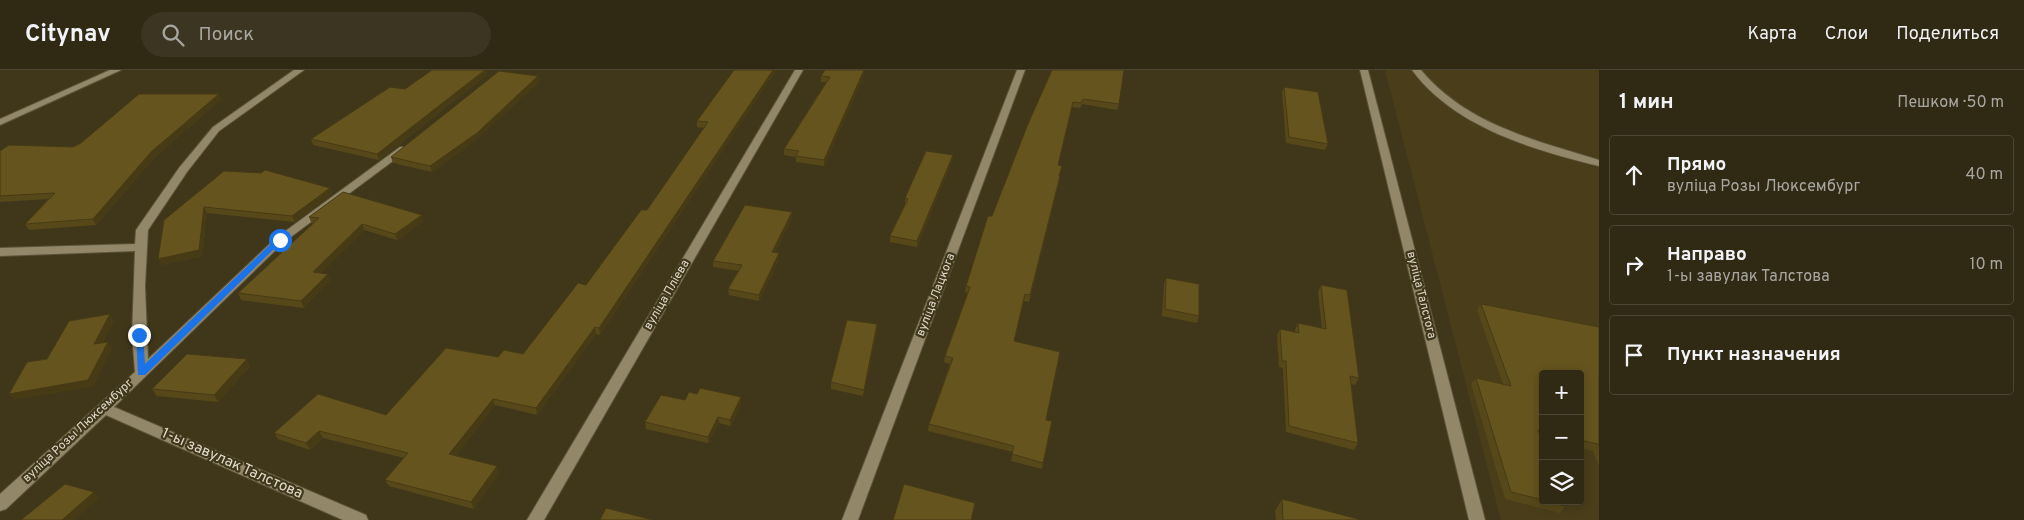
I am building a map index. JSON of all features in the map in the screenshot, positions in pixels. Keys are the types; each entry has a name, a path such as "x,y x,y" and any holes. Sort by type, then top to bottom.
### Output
{"street":[{"path":"0,122 117,70"},
{"path":"142,373 139,335 142,230 183,170 216,128 300,70"},
{"name":"вуліца Пліева","path":"535,520 799,70"},
{"name":"вуліца Лацкога","path":"850,520 1021,70"},
{"name":"вуліца Талстога","path":"1364,70 1477,520"},
{"path":"1416,70 1434,92 1454,107 1475,119 1599,163"},
{"name":"вуліца Розы Люксембург","path":"0,504 142,373 280,240 411,144"},
{"path":"0,252 141,247"},
{"name":"1-ы завулак Талстова","path":"103,408 360,520"}],"shaded area":[{"path":"1385,70 1599,70 1599,520 1501,520"}],"building":[{"path":"432,70 485,70 377,154 311,139 390,87 405,89"},
{"path":"734,70 773,70 599,328 595,327 536,408 493,399 449,454 497,466 471,502 385,480 408,453 319,431 306,443 274,433 318,394 386,415 446,348 498,357 504,350 523,354 578,283 586,285 641,210 647,210 708,122 697,121"},
{"path":"825,70 864,70 824,160 796,156 799,151 784,149 830,77 821,76"},
{"path":"1052,70 1124,70 1119,104 1083,99 1081,103 1073,102 1058,165 1062,166 1060,176 1030,295 1025,294 1014,341 1060,352 1046,420 1052,421 1043,463 1012,454 1014,446 929,424 953,358 945,356 970,287 966,286 988,216 992,216 1028,124"},
{"path":"499,71 538,76 477,133 430,166 391,157"},
{"path":"1284,87 1318,92 1328,144 1289,137"},
{"path":"139,94 219,94 151,152 93,219 25,224 55,193 0,196 0,151 9,145 73,147 81,143"},
{"path":"926,151 953,155 917,241 890,236 908,199 905,198"},
{"path":"265,170 330,188 292,216 204,207 199,250 158,259 164,220 224,171 261,173"},
{"path":"343,192 422,215 395,234 362,224 313,272 328,274 301,301 238,293 319,218 309,217"},
{"path":"745,205 792,212 772,252 779,253 759,295 728,289 742,265 713,261"},
{"path":"1166,278 1199,284 1199,316 1165,309"},
{"path":"1321,285 1347,290 1359,378 1350,376 1358,443 1289,426 1286,361 1282,361 1280,329 1299,333 1298,323 1326,329"},
{"path":"1481,304 1599,327 1599,446 1598,444 1584,441 1584,370 1539,370 1539,499 1511,492 1476,378 1511,386"},
{"path":"110,314 94,344 108,342 88,380 9,394 27,362 47,359 69,321"},
{"path":"847,320 877,324 864,390 831,382"},
{"path":"187,354 247,359 214,395 152,389"},
{"path":"700,388 741,397 730,420 718,417 708,437 645,422 661,395 685,400 689,392 697,394"},
{"path":"65,484 94,492 62,520 21,520"},
{"path":"904,484 975,503 971,520 893,520"},
{"path":"1282,499 1358,519 1358,520 1283,520"},
{"path":"606,508 653,520 600,520"}],"route":[{"path":"139,335 142,373 280,240"}]}
